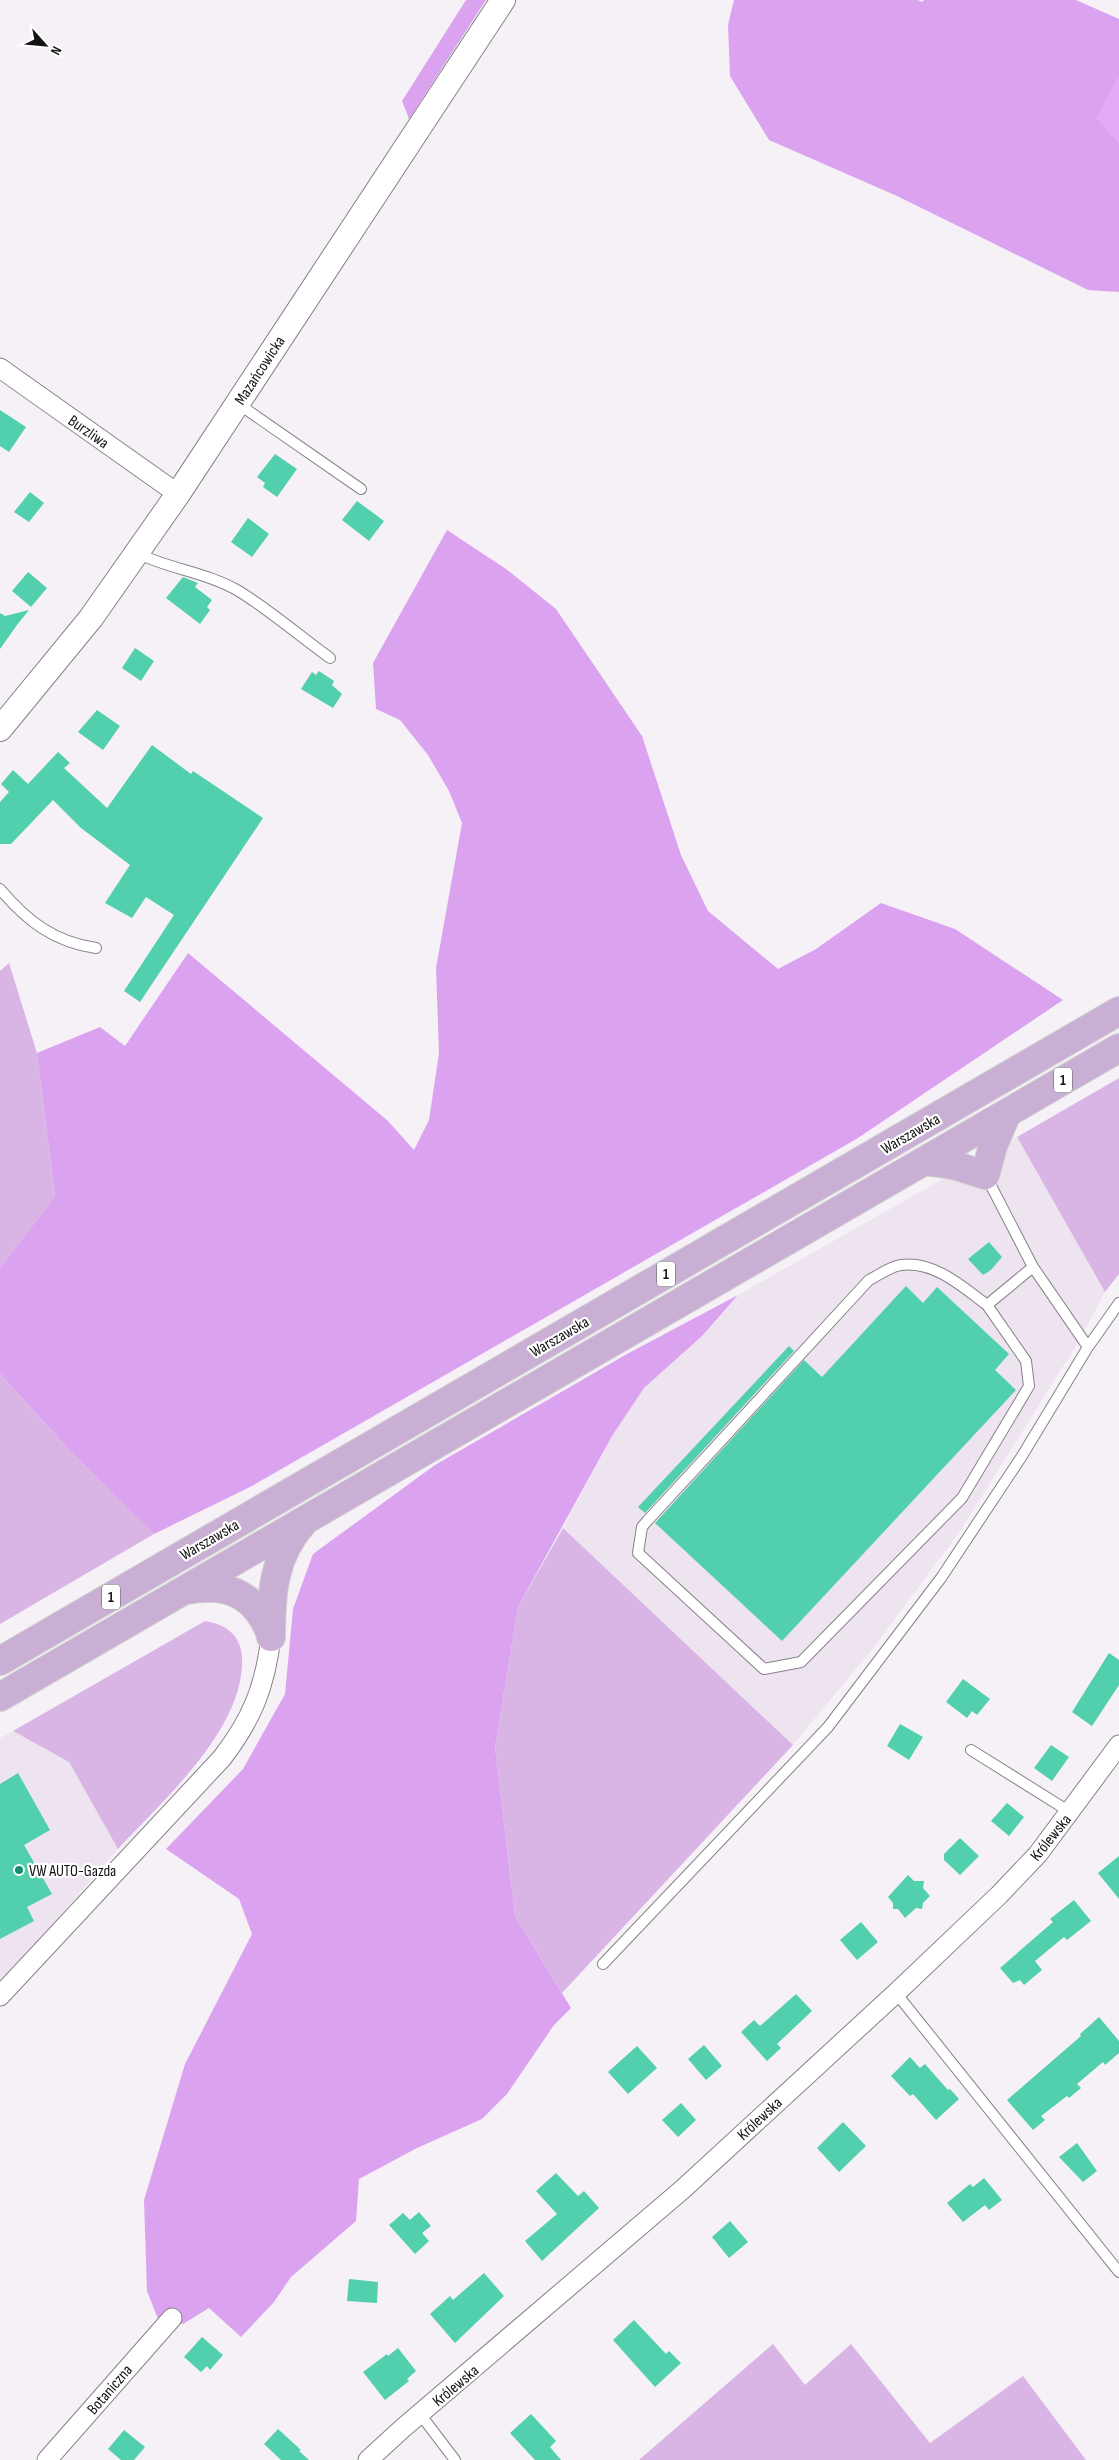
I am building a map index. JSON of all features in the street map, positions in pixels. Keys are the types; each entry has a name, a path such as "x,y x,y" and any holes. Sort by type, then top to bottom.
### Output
{"main road":[{"name":"Warszawska","path":"3,1658 1119,1012"},
{"name":"Warszawska","path":"0,1697 1119,1048"},
{"path":"924,1161 953,1165 986,1175 993,1146 1006,1113"},
{"path":"272,1637 271,1597 277,1569 289,1542 308,1518"},
{"path":"172,1597 186,1590 203,1587 234,1592 257,1608 266,1622 272,1637"}],"street":[{"name":"Mazańcowicka","path":"0,729 91,618 178,494 503,0"},
{"name":"Burzliwa","path":"0,368 178,494"},
{"path":"0,1996 215,1766 240,1734 262,1688 272,1637"},
{"name":"Królewska","path":"368,2460 683,2189 896,1994 1038,1854 1119,1745"},
{"name":"Botaniczna","path":"47,2460 172,2318"}],"lane":[{"path":"237,403 361,489"},
{"path":"137,553 158,564 185,569 236,590 330,658"},
{"path":"0,889 20,910 48,932 73,945 96,948"},
{"path":"986,1175 1033,1267 1088,1347"},
{"path":"900,1265 923,1266 954,1280 987,1305 1026,1361 1029,1386 962,1498 801,1662 764,1668 638,1553 642,1527 870,1280 900,1265"},
{"path":"987,1305 1033,1267"},
{"path":"603,1964 828,1727 941,1578 1022,1456 1088,1347 1119,1303"},
{"path":"971,1750 1070,1812"},
{"path":"896,1994 1119,2272"},
{"path":"420,2414 455,2460"}],"shaded area":[{"path":"466,0 486,0 409,119 402,101"},
{"path":"734,0 918,0 922,2 924,0 1076,0 1119,19 1119,292 1088,290 897,196 769,140 730,76 728,25"},
{"path":"1117,78 1119,79 1119,144 1096,118"},
{"path":"447,530 506,569 556,609 642,736 681,855 708,911 778,969 816,949 881,903 955,929 1063,1000 858,1138 252,1486 154,1534 74,1455 0,1374 0,1268 55,1196 37,1053 100,1027 125,1046 188,953 388,1121 414,1150 429,1120 439,1053 436,968 462,823 449,791 428,755 400,720 376,709 373,663"},
{"path":"9,963 37,1053 55,1196 0,1268 0,971"},
{"path":"1119,1078 1119,1274 1105,1292 1017,1137"},
{"path":"1017,1137 1105,1292 1081,1338 960,1531 874,1647 793,1745 563,1528 612,1436 644,1388 702,1336 738,1295"},
{"path":"738,1295 702,1336 644,1388 612,1436 518,1607 495,1747 515,1916 571,2008 554,2025 507,2094 482,2119 417,2148 359,2179 356,2221 291,2277 274,2302 241,2337 209,2308 183,2324 158,2319 147,2291 144,2200 185,2064 252,1934 239,1899 166,1849 243,1769 285,1694 293,1609 313,1554 435,1465 627,1354"},
{"path":"0,1374 74,1455 154,1534 0,1624"},
{"path":"563,1528 793,1745 562,1993 515,1916 495,1747 518,1607"},
{"path":"205,1621 212,1622 230,1631 241,1648 240,1683 231,1710 217,1736 199,1761 179,1785 118,1849 69,1762 13,1731"},
{"path":"13,1731 69,1762 118,1849 0,1985 0,1738"},
{"path":"773,2344 805,2385 851,2344 930,2443 1023,2376 1086,2460 639,2460"}],"building":[{"path":"0,410 26,427 9,452 0,446"},
{"path":"275,454 297,469 277,497 263,487 265,483 257,477"},
{"path":"30,492 44,503 29,522 14,512"},
{"path":"357,501 384,521 369,541 342,520"},
{"path":"248,518 269,534 252,557 231,542"},
{"path":"28,572 47,588 31,607 12,591"},
{"path":"183,577 198,583 195,587 212,600 207,607 210,610 200,624 166,598"},
{"path":"29,610 0,649 0,613 5,616"},
{"path":"135,648 154,661 141,681 122,668"},
{"path":"319,671 334,681 332,685 342,694 333,708 301,689 312,672 316,675"},
{"path":"97,710 120,726 103,750 78,732"},
{"path":"152,745 191,774 193,771 263,818 140,1002 124,991 174,915 146,897 132,918 105,903 130,865 81,828 53,800 11,844 0,844 0,802 9,792 1,784 13,770 28,784 58,752 70,763 64,768 107,808"},
{"path":"989,1242 1002,1257 991,1270 983,1275 968,1259"},
{"path":"906,1286 923,1303 937,1287 1009,1354 995,1370 1016,1390 782,1641 655,1523 804,1360 822,1377"},
{"path":"789,1346 794,1351 645,1513 638,1507"},
{"path":"1109,1653 1119,1660 1119,1685 1092,1726 1072,1712"},
{"path":"963,1679 990,1699 977,1715 972,1711 967,1718 946,1702"},
{"path":"900,1724 923,1737 909,1760 887,1746"},
{"path":"1051,1745 1069,1757 1052,1781 1034,1768"},
{"name":"VW AUTO-Gazda","path":"18,1773 50,1830 24,1845 52,1894 27,1907 34,1921 0,1939 0,1784"},
{"path":"1007,1803 1024,1817 1009,1836 991,1821"},
{"path":"960,1838 979,1856 960,1875 944,1860 944,1854"},
{"path":"1119,1856 1119,1899 1098,1873"},
{"path":"908,1875 914,1881 924,1881 923,1888 930,1896 923,1903 922,1909 916,1908 905,1918 898,1909 893,1909 893,1903 888,1897"},
{"path":"1074,1900 1091,1921 1067,1940 1064,1937 1035,1961 1042,1970 1024,1985 1020,1980 1013,1983 1000,1968 1053,1922 1050,1919"},
{"path":"861,1922 878,1942 857,1960 840,1940"},
{"path":"796,1994 812,2011 777,2044 781,2048 767,2061 741,2032 754,2020 760,2026"},
{"path":"1099,2017 1119,2041 1119,2053 1105,2065 1103,2062 1077,2084 1081,2088 1069,2098 1067,2096 1041,2116 1045,2120 1033,2130 1007,2100 1081,2036 1080,2034"},
{"path":"704,2045 722,2066 706,2080 688,2059"},
{"path":"637,2046 657,2068 628,2094 608,2072"},
{"path":"910,2057 920,2068 925,2064 948,2090 950,2089 959,2099 936,2120 913,2094 910,2096 891,2076"},
{"path":"681,2103 696,2120 678,2137 662,2120"},
{"path":"843,2122 866,2146 839,2172 817,2148"},
{"path":"1077,2143 1097,2171 1083,2182 1059,2157"},
{"path":"556,2173 578,2196 584,2191 599,2208 542,2261 525,2241 557,2214 536,2191"},
{"path":"984,2178 1002,2200 989,2210 985,2205 963,2222 947,2203 970,2184 973,2187"},
{"path":"419,2212 431,2226 422,2233 429,2241 415,2254 389,2225 403,2213 410,2220"},
{"path":"730,2221 748,2242 729,2258 712,2237"},
{"path":"484,2273 504,2296 455,2343 430,2314 450,2296 453,2300"},
{"path":"349,2279 378,2282 377,2303 347,2301"},
{"path":"634,2320 666,2354 669,2351 681,2363 655,2387 613,2340"},
{"path":"202,2337 223,2355 210,2370 207,2366 201,2372 184,2357"},
{"path":"398,2348 416,2371 407,2379 409,2381 385,2400 363,2372"},
{"path":"531,2414 556,2441 550,2447 561,2460 535,2460 510,2433"},
{"path":"278,2429 309,2460 281,2460 264,2444"},
{"path":"124,2430 145,2447 134,2460 121,2460 108,2449"}],"place":[{"name":"VW AUTO-Gazda","path":"19,1870"}]}
